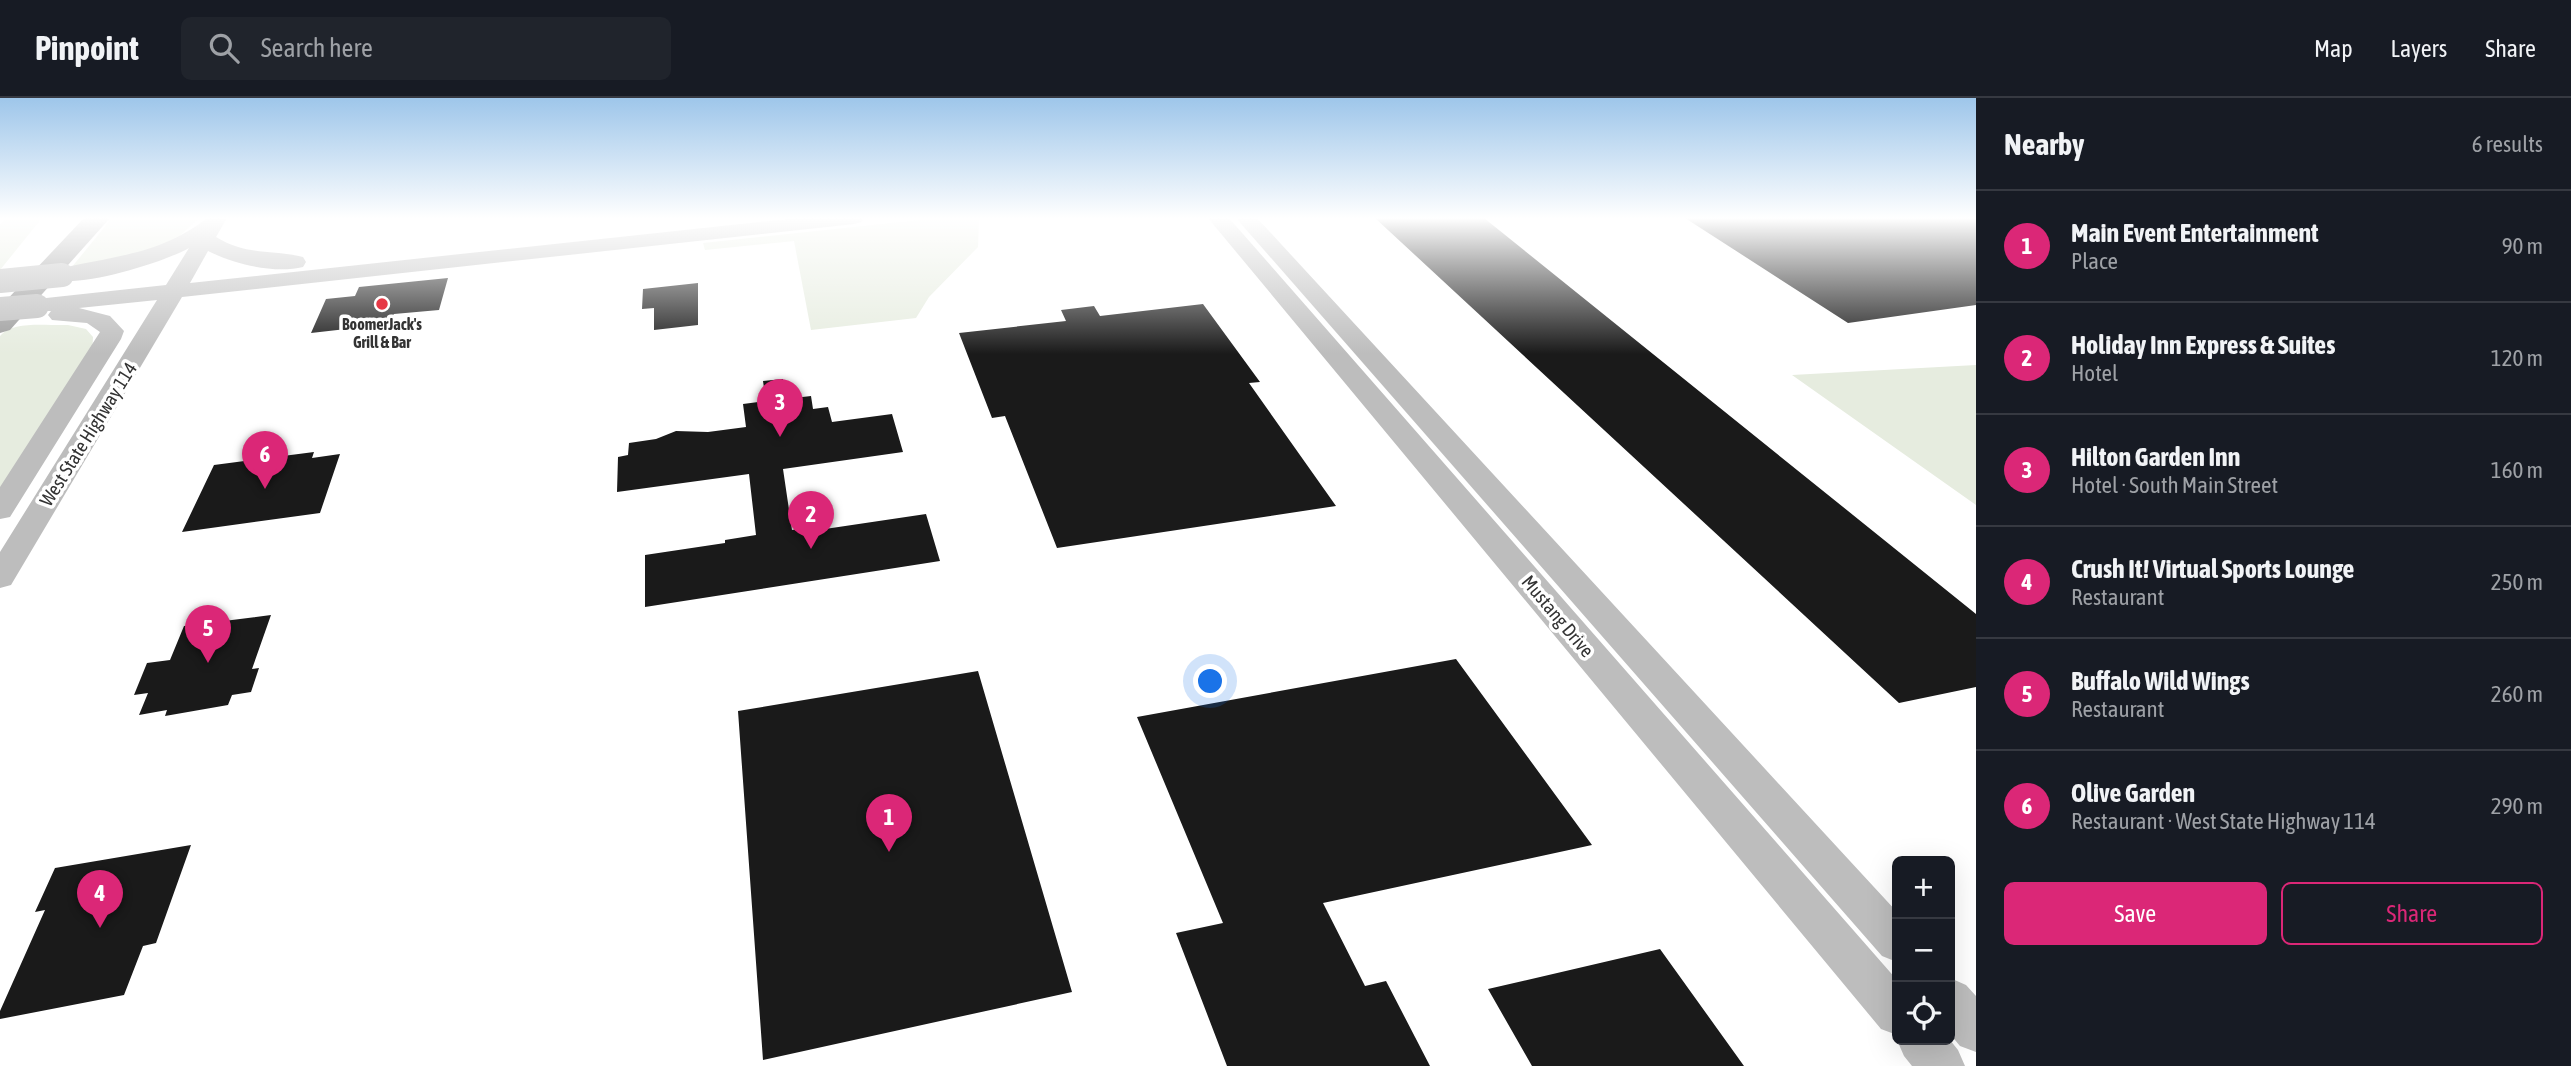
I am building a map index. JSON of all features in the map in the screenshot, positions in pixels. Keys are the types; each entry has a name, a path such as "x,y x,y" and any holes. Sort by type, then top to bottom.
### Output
{"highway":[{"path":"0,293 25,263"},
{"path":"0,322 55,263"}],"main road":[{"path":"0,309 45,296 129,263"},
{"name":"West State Highway 114","path":"0,577 192,263"},
{"path":"180,283 289,263"},
{"path":"350,270 371,263"},
{"path":"0,293 45,296 350,270 400,263"},
{"name":"Mustang Drive","path":"1257,263 1892,1007"},
{"name":"Mustang Drive","path":"1287,263 1892,936"},
{"path":"0,281 45,296 83,316 102,321 112,331 0,510"},
{"path":"0,322 45,296"},
{"path":"1518,569 1555,561"},
{"path":"1955,1006 1976,1030"},
{"path":"1924,1045 1942,1066"}],"shaded area":[{"path":"75,263 93,263 71,268"},
{"path":"798,263 962,263 929,297 916,318 811,330"},
{"path":"68,325 86,329 93,337 92,355 0,499 0,336 22,326"},
{"path":"1976,365 1976,505 1792,375"}],"building":[{"path":"1424,263 1540,263 1976,614 1976,687 1899,703"},
{"path":"1755,263 1976,263 1976,305 1848,323"},
{"name":"BoomerJack's Grill & Bar","path":"448,278 439,310 394,314 392,318 370,320 368,325 355,328 311,333 326,299 355,296 359,287"},
{"path":"698,283 698,325 654,330 654,308 642,309 643,289"},
{"path":"1203,304 1260,382 1249,383 1336,506 1057,548 1005,416 992,418 959,333 1066,321 1061,310 1094,306 1100,316"},
{"path":"783,379 786,399 811,396 813,409 828,407 832,422 892,414 903,452 783,469 792,530 824,525 825,529 926,514 940,561 645,607 645,555 725,543 725,540 756,535 749,474 617,492 618,457 628,455 629,443 656,439 676,431 708,432 746,427 743,404 766,401 763,381"},
{"path":"314,452 312,458 340,454 320,513 182,532 214,465"},
{"path":"271,615 252,669 259,668 251,692 232,695 228,705 165,716 167,710 139,715 148,693 134,695 147,663 170,660 184,626"},
{"path":"1456,659 1592,845 1323,903 1365,986 1386,981 1430,1066 1227,1066 1176,933 1223,923 1137,717"},
{"path":"978,671 1072,992 763,1060 738,711"},
{"path":"191,845 156,943 143,946 124,995 0,1019 0,1011 45,910 35,912 55,868"},
{"path":"1660,949 1744,1066 1532,1066 1488,989"}],"place":[{"name":"BoomerJack's Grill & Bar","path":"382,304"},
{"name":"Hilton Garden Inn","path":"780,437"},
{"name":"Olive Garden","path":"265,489"},
{"name":"Holiday Inn Express & Suites","path":"811,549"},
{"name":"Buffalo Wild Wings","path":"208,663"},
{"name":"Main Event Entertainment","path":"889,852"},
{"name":"Crush It! Virtual Sports Lounge","path":"100,928"}]}
